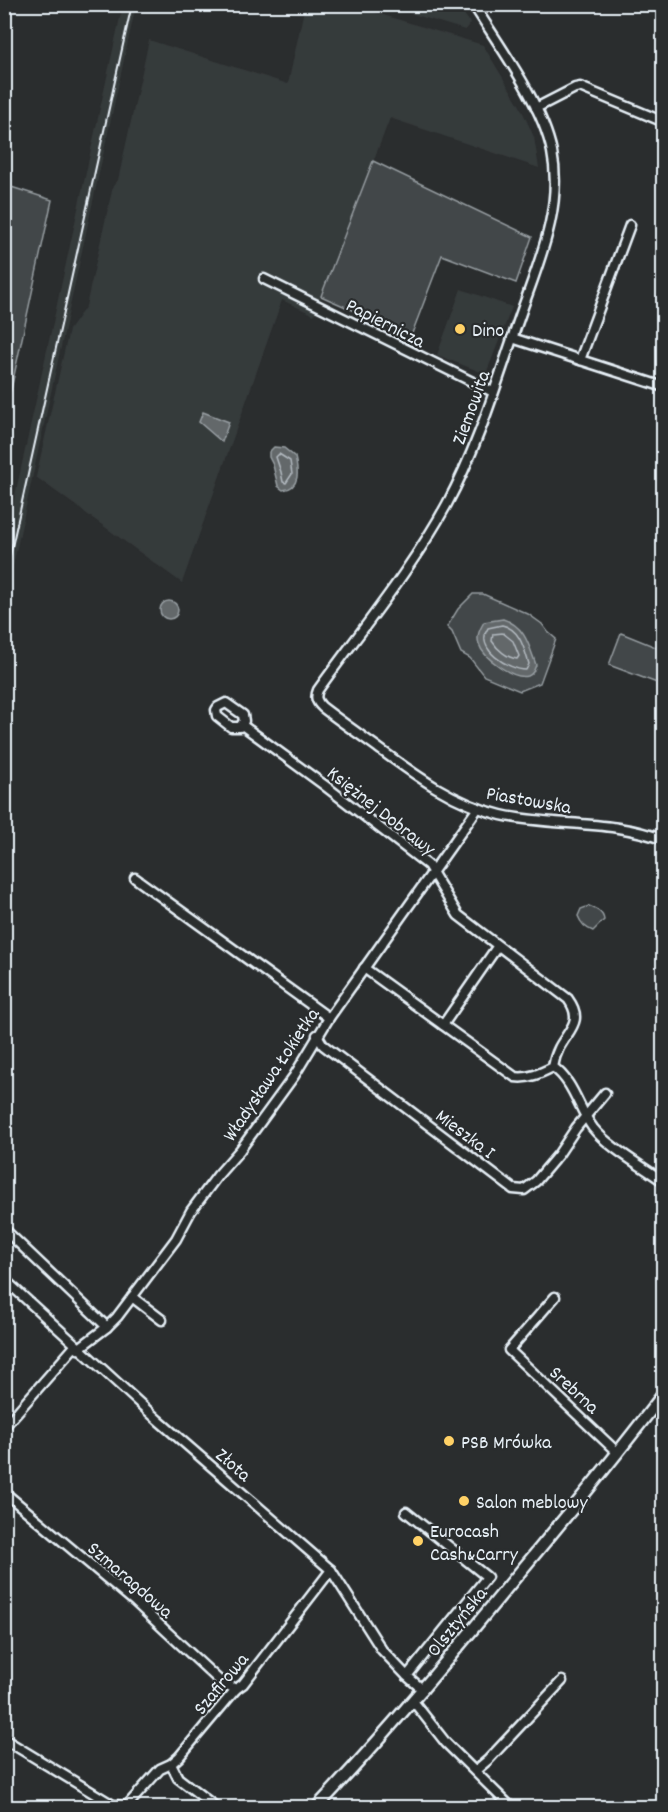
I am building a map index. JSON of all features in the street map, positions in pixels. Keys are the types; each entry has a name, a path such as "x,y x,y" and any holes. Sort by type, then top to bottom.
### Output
{"main road":[{"name":"Olsztyńska","path":"316,1808 423,1690 618,1453 663,1394"}],"street":[{"name":"Ziemowita","path":"316,696 432,530 461,476 545,245 554,204 552,152 536,108 473,4"},
{"path":"536,108 580,87 663,122"},
{"path":"580,360 630,225"},
{"name":"Papiernicza","path":"264,279 493,392"},
{"path":"512,338 663,387"},
{"name":"Piastowska","path":"316,696 322,707 400,764 433,786 478,808 521,819 606,826 636,831 663,840"},
{"name":"Księżnej Dobrawy","path":"242,725 428,865 458,915 568,999 573,1005 575,1022 559,1048 553,1067"},
{"name":"Władysława Łokietka","path":"77,1347 107,1327 117,1317 176,1239 191,1211 240,1150 294,1076 328,1018 478,808"},
{"path":"135,878 328,1018"},
{"path":"443,1025 497,947"},
{"path":"364,968 515,1077 537,1075 553,1067 566,1078 585,1117 595,1131 663,1182"},
{"name":"Mieszka I","path":"317,1035 323,1045 513,1189 524,1190 536,1181 585,1117"},
{"path":"585,1117 605,1094"},
{"path":"4,1229 107,1327"},
{"name":"Złota","path":"4,1279 158,1420 331,1570 382,1650 423,1690"},
{"path":"132,1297 162,1320"},
{"name":"Srebrna","path":"555,1297 509,1350 618,1453"},
{"path":"4,1426 77,1347"},
{"name":"Szmaragdowa","path":"4,1492 135,1602 222,1683 236,1689"},
{"path":"406,1512 487,1577 407,1676"},
{"name":"Szafirowa","path":"125,1807 160,1769 179,1757 236,1689 243,1684 331,1570"},
{"path":"475,1771 562,1681"},
{"path":"413,1701 446,1743 512,1808"},
{"path":"4,1739 113,1805 125,1807"},
{"path":"171,1764 178,1778 217,1808"}],"shaded area":[{"path":"123,4 136,5 5,602 5,541"},
{"path":"305,5 350,5 483,45 520,106 534,137 539,168 390,118 314,315 282,300 182,583 36,477 69,330 86,306 113,186 118,180 149,40 288,84"},
{"path":"383,5 458,5 470,23 465,30"},
{"path":"373,161 532,237 516,283 442,255 411,336 321,296"},
{"path":"4,185 52,200 5,417"},
{"path":"461,289 512,307 486,374 437,355"},
{"path":"473,594 483,594 528,614 542,624 556,639 540,683 520,691 484,676 470,658 461,653 452,632 447,627 458,609"},
{"path":"621,633 663,650 663,665 657,683 609,665"},
{"path":"589,906 601,913 604,920 593,931 580,921 578,916 581,909"}],"water":[{"path":"203,412 229,422 222,442 199,422"},
{"path":"274,447 284,448 295,457 297,478 289,489 283,490 278,486 269,457 269,452"},
{"path":"165,601 173,601 178,606 176,617 165,619 160,614 160,606"},
{"path":"503,619 516,626 525,637 536,665 528,676 515,675 500,667 486,655 479,644 478,635 484,622"}],"railway":[{"path":"4,583 132,4"}],"place":[{"name":"Dino","path":"460,329"},
{"name":"PSB Mrówka","path":"449,1441"},
{"name":"Salon meblowy","path":"464,1501"},
{"name":"Eurocash Cash&Carry","path":"418,1541"}]}
